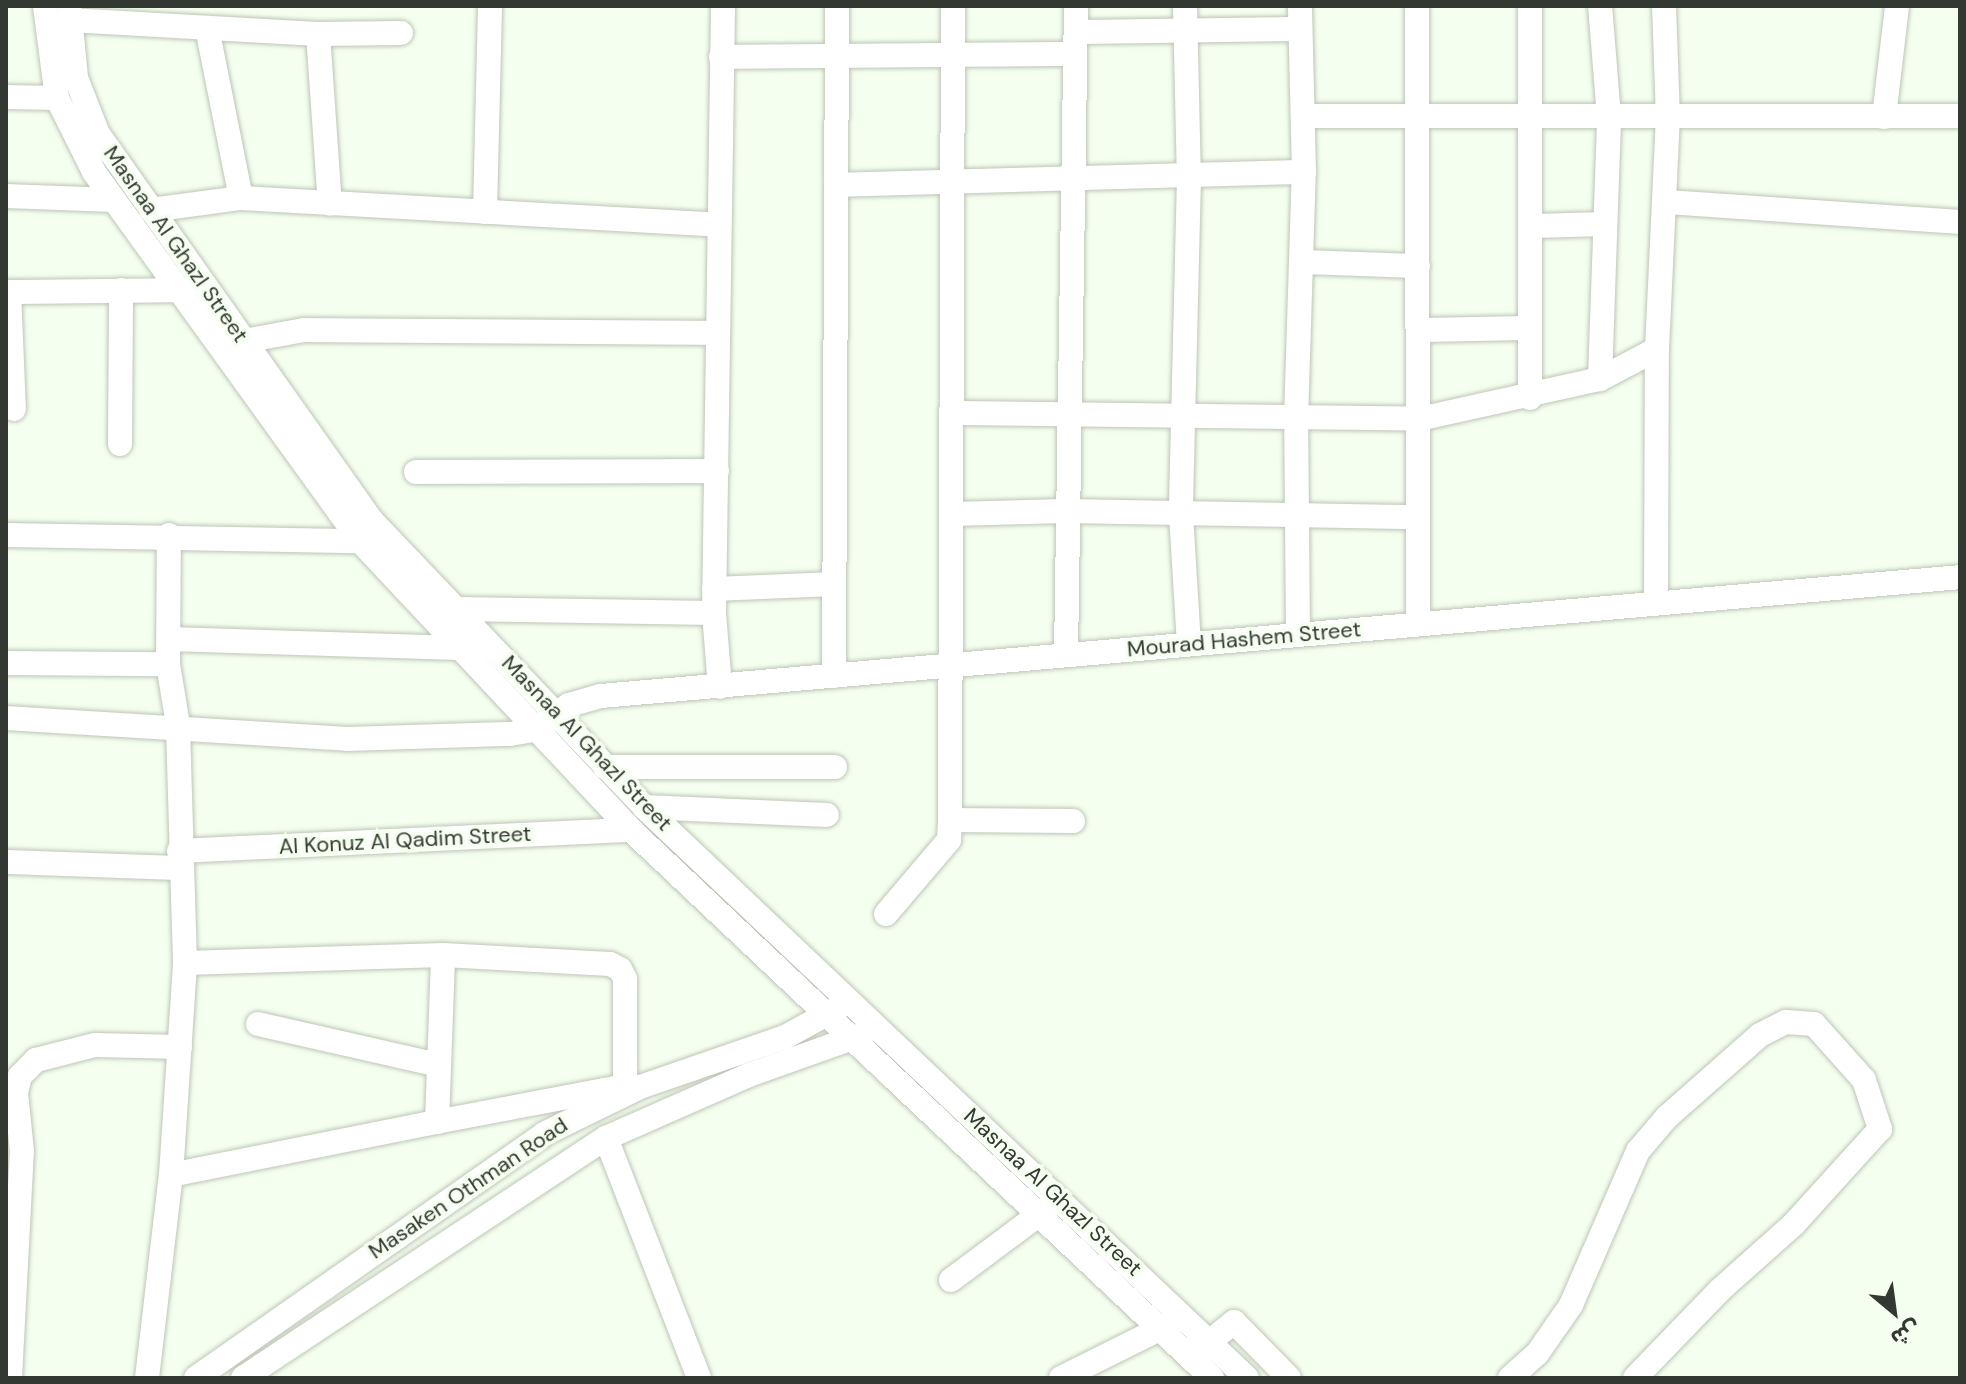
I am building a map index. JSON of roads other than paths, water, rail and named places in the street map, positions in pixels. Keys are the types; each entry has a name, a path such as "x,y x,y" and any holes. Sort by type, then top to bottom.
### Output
{"street":[{"name":"Masnaa Al Ghazl Street","path":"45,6 57,98 113,200 183,290 360,541 631,830 825,1016 1161,1328 1247,1378"},
{"path":"485,212 490,6"},
{"path":"720,687 714,601 723,6"},
{"path":"834,676 837,6"},
{"path":"886,914 949,840 953,6"},
{"path":"1066,655 1065,511 1076,6"},
{"path":"1417,6 1421,330 1418,622"},
{"path":"1530,6 1534,226 1527,328 1530,398"},
{"path":"1600,6 1609,117 1600,379"},
{"path":"1656,601 1657,349 1667,202 1664,6"},
{"path":"1884,117 1897,6"},
{"name":"Masnaa Al Ghazl Street","path":"69,13 70,49 85,107 151,210 372,521 644,807 1185,1317 1212,1378"},
{"path":"69,13 207,28 261,18 318,34 401,33"},
{"path":"721,57 952,54 1075,43 1184,18 1300,18 1304,172 1296,420 1298,633"},
{"path":"1184,18 1189,177 1181,514 1189,644"},
{"path":"207,28 241,198"},
{"path":"318,34 330,204"},
{"path":"6,97 57,98"},
{"path":"1304,116 1532,119 1960,116"},
{"path":"836,185 1304,172"},
{"path":"6,196 113,200"},
{"path":"151,210 241,198 719,225"},
{"path":"1667,202 1960,222"},
{"path":"1534,226 1604,224"},
{"path":"1302,262 1418,266"},
{"path":"120,444 121,290"},
{"path":"14,409 8,292 183,290"},
{"path":"1421,330 1527,328"},
{"path":"244,341 304,330 717,333"},
{"path":"952,413 1296,420 1419,419 1530,398 1600,379 1657,349"},
{"path":"416,472 717,471"},
{"path":"952,514 1065,511 1418,517"},
{"path":"6,535 169,535 360,541"},
{"path":"147,1378 171,1175 185,963 179,860 178,725 168,664 169,535"},
{"name":"Mourad Hashem Street","path":"537,729 557,713 584,699 1418,622 1960,577"},
{"path":"456,609 714,601 834,584"},
{"path":"169,639 459,648"},
{"path":"6,663 168,664"},
{"path":"6,718 178,725 347,739 510,734 537,729"},
{"path":"605,767 835,767"},
{"path":"644,807 827,815"},
{"path":"950,820 1073,821"},
{"name":"Al Konuz Al Qadim Street","path":"6,862 179,860 631,830"},
{"path":"171,1175 437,1122 625,1089 625,979 620,969 610,964 443,955 185,963"},
{"path":"437,1122 443,955"},
{"name":"Masaken Othman Road","path":"243,1378 606,1138 790,1047 825,1016 850,1000"},
{"path":"1510,1378 1537,1354 1571,1305 1638,1151 1657,1128 1723,1063 1760,1035 1786,1022 1814,1024 1864,1080 1880,1129 1794,1224 1720,1290 1635,1378"},
{"path":"258,1024 438,1065"},
{"name":"Masaken Othman Road","path":"196,1378 514,1152 625,1089 790,1047 850,1039 880,1029"},
{"path":"10,1378 22,1151 16,1093 20,1076 36,1060 95,1045 180,1047"},
{"path":"606,1138 699,1378"},
{"path":"951,1280 1060,1198"},
{"path":"1061,1378 1185,1317"},
{"path":"1200,1349 1226,1323 1242,1324 1289,1378"}]}
